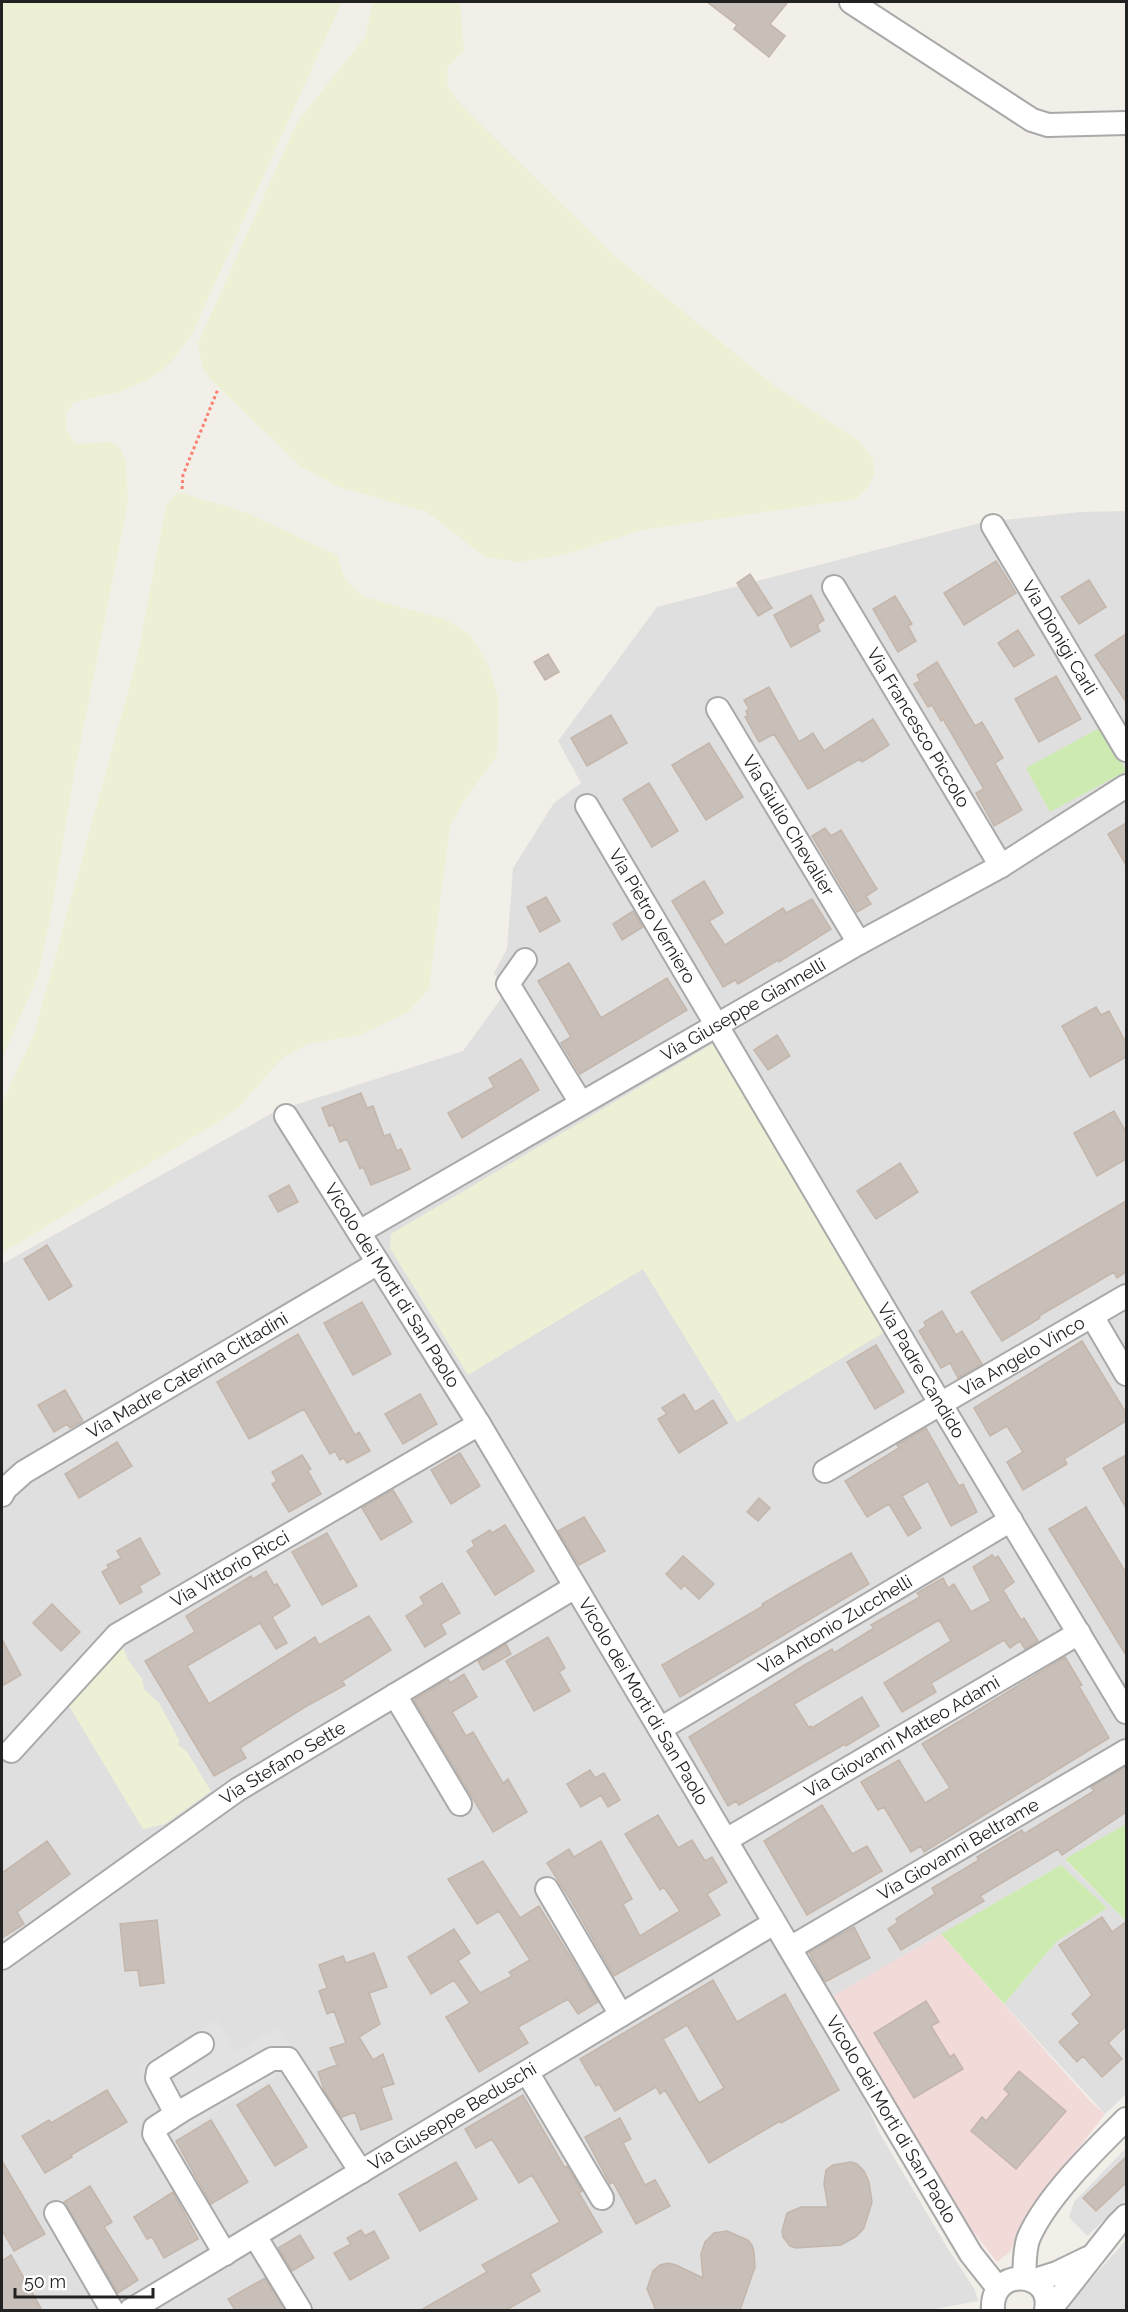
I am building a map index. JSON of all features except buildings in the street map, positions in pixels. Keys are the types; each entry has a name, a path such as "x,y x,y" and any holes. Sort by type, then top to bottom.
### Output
{"street":[{"path":"851,2 1032,120 1048,125 1126,123"},
{"name":"Via Dionigi Carli","path":"993,526 1126,750"},
{"name":"Via Francesco Piccolo","path":"834,587 1001,866"},
{"name":"Via Giulio Chevalier","path":"718,709 859,943"},
{"name":"Via Giuseppe Giannelli","path":"359,1232 859,943 1001,866 1126,786"},
{"name":"Via Pietro Verniero","path":"587,806 718,1026"},
{"path":"525,960 508,984 580,1103"},
{"name":"Via Padre Candido","path":"718,1026 940,1403 1126,1712"},
{"name":"Vicolo dei Morti di San Paolo","path":"286,1116 479,1424 971,2254 998,2288"},
{"name":"Via Madre Caterina Cittadini","path":"2,1495 5,1489 24,1472 378,1263"},
{"name":"Via Angelo Vinco","path":"825,1471 1126,1296"},
{"path":"1092,1316 1126,1374"},
{"name":"Via Vittorio Ricci","path":"11,1751 117,1635 479,1424"},
{"name":"Via Antonio Zucchelli","path":"660,1729 1011,1520"},
{"name":"Via Stefano Sette","path":"2,1958 237,1790 576,1587"},
{"name":"Via Giovanni Matteo Adami","path":"726,1840 1079,1633"},
{"path":"395,1695 460,1804"},
{"name":"Via Giovanni Beltrame","path":"790,1948 1126,1751"},
{"path":"547,1889 621,2015"},
{"name":"Via Giuseppe Beduschi","path":"127,2310 225,2254 774,1923"},
{"path":"181,2111 173,2108 157,2078 158,2072 202,2044"},
{"path":"225,2254 154,2134 155,2128 181,2111 272,2059 288,2059 361,2172"},
{"path":"527,2072 602,2198"},
{"path":"1028,2280 1028,2238 1052,2201 1087,2159 1126,2119"},
{"path":"56,2213 127,2310"},
{"path":"1048,2310 1126,2216"},
{"path":"255,2236 300,2310"},
{"path":"993,2310 994,2295 998,2288 1007,2281 1028,2280 1057,2273 1095,2255"},
{"path":"1028,2280 1044,2292 1048,2310"}],"path":[{"path":"182,489 183,475 218,389"}],"shaded area":[{"path":"1126,511 1126,1824 1065,1860 1126,1921 1126,2094 1105,2114 1004,2004 1056,1942 1107,1908 1061,1865 815,2007 857,2082 879,2132 975,2290 978,2301 929,2310 2,2310 2,1264 276,1111 463,1051 506,992 494,973 507,949 513,868 554,803 581,783 558,741 657,607 984,522 1080,512"},
{"path":"941,1934 1090,2101 1105,2114 1027,2216 1010,2252 997,2262 968,2225 833,1996"},
{"path":"217,2020 236,2052 278,2027 299,2063 176,2135 137,2067"},
{"path":"1126,2148 1126,2200 1087,2236 1069,2217 1074,2202"},
{"path":"1126,2240 1126,2310 1064,2310"}],"green space":[{"path":"2,2 342,2 193,332 170,364 149,379 120,392 74,402 66,413 67,430 75,444 110,442 120,448 126,462 128,502 74,776 51,914 38,976 2,1059"},
{"path":"373,2 460,2 464,50 448,67 447,84 461,105 616,257 775,386 860,442 873,459 874,475 868,487 856,499 642,530 564,555 519,562 485,557 427,512 339,487 301,467 210,379 202,366 198,343 297,122 365,37"},
{"path":"178,492 245,512 337,555 345,579 362,596 444,619 471,635 489,667 499,700 497,756 465,799 450,826 429,989 408,1012 360,1035 308,1044 282,1058 239,1107 215,1124 2,1253 2,1103 34,1034 137,658 166,506"},
{"path":"1103,726 1126,771 1050,812 1026,768"},
{"path":"716,1042 886,1331 737,1422 643,1269 468,1375 390,1248 391,1234"},
{"path":"116,1647 124,1649 128,1660 142,1679 144,1689 159,1703 179,1740 178,1745 187,1752 211,1791 165,1824 143,1829 65,1699"},
{"path":"1126,1824 1126,1921 1065,1859"},
{"path":"1061,1865 1107,1908 1056,1942 1004,2004 941,1934"}]}
